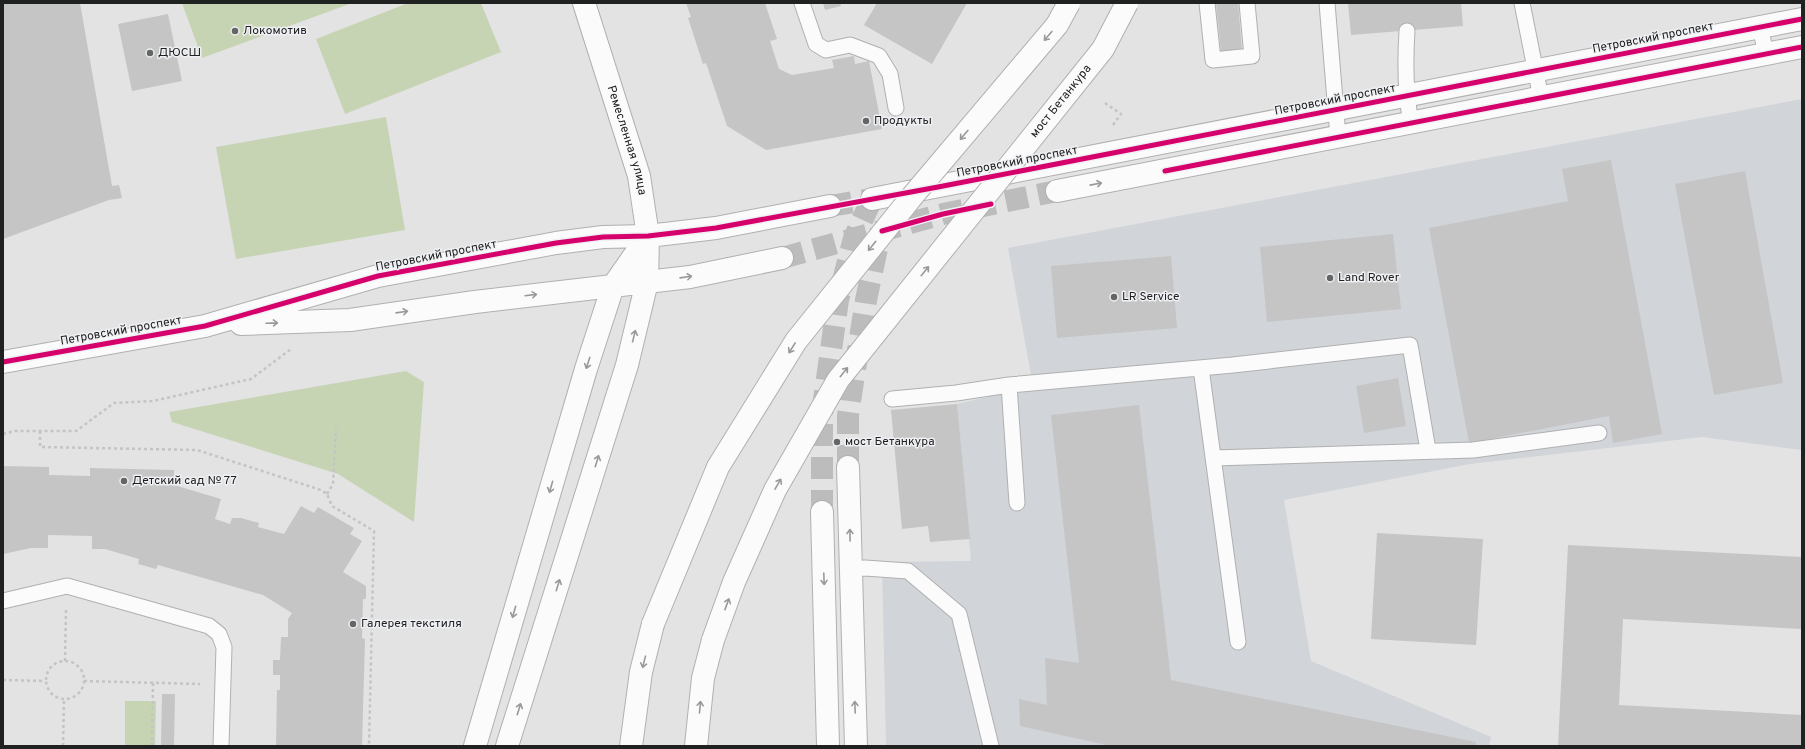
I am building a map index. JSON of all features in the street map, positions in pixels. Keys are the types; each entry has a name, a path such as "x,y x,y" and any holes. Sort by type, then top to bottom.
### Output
{"street":[{"name":"Ремесленная улица","path":"507,746 627,365 648,282 648,236 639,176 584,3"},
{"path":"631,746 641,672 653,624 718,467 796,341 910,199 1057,25 1069,3"},
{"name":"мост Бетанкура","path":"696,746 702,678 734,582 775,490 838,380 1103,49 1127,3"},
{"name":"Петровский проспект","path":"872,199 1802,19"},
{"path":"1057,192 1802,47"},
{"name":"Петровский проспект","path":"3,362 206,326 378,276 556,243 603,237 648,236 716,228 830,206"},
{"path":"475,746 586,369 614,286 648,236"},
{"name":"Петровский проспект","path":"206,326 350,320 475,302 690,277 782,258"},
{"path":"848,467 856,746"},
{"path":"822,512 828,746"}],"lane":[{"path":"802,3 816,44 826,50 850,45 879,56 890,74 896,108"},
{"path":"1207,3 1213,60 1252,56 1247,3"},
{"path":"1327,3 1338,137"},
{"path":"1522,3 1541,98"},
{"path":"1760,27 1766,54"},
{"path":"1407,31 1405,58 1406,96 1411,123"},
{"path":"892,399 956,393 1009,385 1201,368 1410,345 1428,450"},
{"path":"1201,368 1238,642"},
{"path":"1009,385 1017,503"},
{"path":"1213,458 1428,450 1473,450 1599,434"},
{"path":"851,570 865,568 908,571 960,614 991,746"},
{"path":"3,601 67,586 209,626 219,634 224,647 221,746"}],"path":[{"path":"1105,103 1122,114"},
{"path":"3,434 15,431 76,432 114,403 153,401 252,379 292,349"},
{"path":"327,494 333,484 336,428"},
{"path":"40,431 40,447 197,450 321,490 327,494 332,506 374,531 369,746"},
{"path":"65,661 67,586"},
{"path":"65,661 75,664 82,671 84,681 81,691 73,697 64,699 55,697 48,690 45,681 48,670 55,664 65,661"},
{"path":"3,680 45,681"},
{"path":"84,681 223,684"},
{"path":"152,746 153,683"},
{"path":"63,746 64,699"}],"shaded area":[{"path":"1802,99 1802,450 1702,437 1470,464 1284,500 1311,661 1491,737 1489,746 886,746 882,562 971,561 957,404 1033,386 1008,248"}],"green space":[{"name":"Локомотив","path":"182,3 352,3 202,58"},
{"path":"408,3 481,3 501,52 345,114 316,39"},
{"path":"386,117 405,230 236,259 216,147"},
{"path":"406,371 424,382 414,522 338,474 172,422 169,412"},
{"path":"125,701 156,701 155,746 125,746"}],"building":[{"path":"3,3 80,3 112,186 119,185 122,198 109,200 3,239"},
{"path":"686,3 765,3 777,39 770,41 779,69 792,75 834,68 832,60 854,56 855,64 869,61 882,129 766,150 727,126 706,63 703,64 688,18 691,17"},
{"path":"823,3 840,3 841,6 825,10"},
{"path":"877,3 967,3 932,64 864,25"},
{"path":"1216,3 1238,3 1242,49 1221,51"},
{"path":"1348,3 1461,3 1463,26 1351,35"},
{"name":"ДЮСШ","path":"168,14 182,81 132,91 118,24"},
{"path":"1611,160 1662,434 1613,443 1609,416 1469,443 1429,228 1568,201 1562,169"},
{"path":"1745,171 1783,383 1714,395 1675,184"},
{"name":"Land Rover","path":"1393,234 1401,309 1267,322 1260,247"},
{"name":"LR Service","path":"1171,256 1177,328 1057,338 1051,266"},
{"path":"1398,378 1406,426 1364,433 1356,386"},
{"path":"957,404 970,539 930,542 928,526 902,529 891,410"},
{"path":"1139,405 1171,680 1476,742 1475,746 1111,746 1020,726 1019,699 1047,705 1045,658 1079,663 1051,415"},
{"path":"3,466 49,467 49,475 90,476 90,468 174,470 174,485 221,499 215,519 230,524 232,518 241,518 259,523 258,527 284,534 301,506 314,513 318,507 354,528 350,534 362,541 343,572 366,586 366,599 363,599 362,638 365,639 362,746 276,746 277,690 280,690 280,675 273,675 273,660 280,660 281,637 288,637 288,619 292,613 263,595 158,565 156,569 138,564 139,559 105,549 92,549 92,536 48,535 48,548 31,548 3,554"},
{"path":"1377,533 1483,539 1476,645 1371,639"},
{"path":"1568,545 1802,557 1802,629 1623,619 1619,705 1802,715 1802,746 1558,746"},
{"path":"162,694 175,694 174,746 161,746"}],"tunnel":[{"path":"782,258 943,214 1057,191"},
{"path":"830,206 872,199"},
{"path":"822,512 822,414 838,300 854,238 872,199"},
{"path":"848,467 848,416 850,401 866,300 881,230"}],"cycle path":[{"path":"3,362 205,326 378,276 556,243 603,237 648,236 716,228 938,187 1802,19"},
{"path":"1165,171 1802,47"},
{"path":"882,231 943,214 991,204"}],"place":[{"name":"Локомотив","path":"235,31"},
{"name":"ДЮСШ","path":"150,53"},
{"name":"Продукты","path":"866,121"},
{"name":"Land Rover","path":"1330,278"},
{"name":"LR Service","path":"1114,297"},
{"name":"мост Бетанкура","path":"837,442"},
{"name":"Детский сад № 77","path":"124,481"},
{"name":"Галерея текстиля","path":"353,624"}]}
